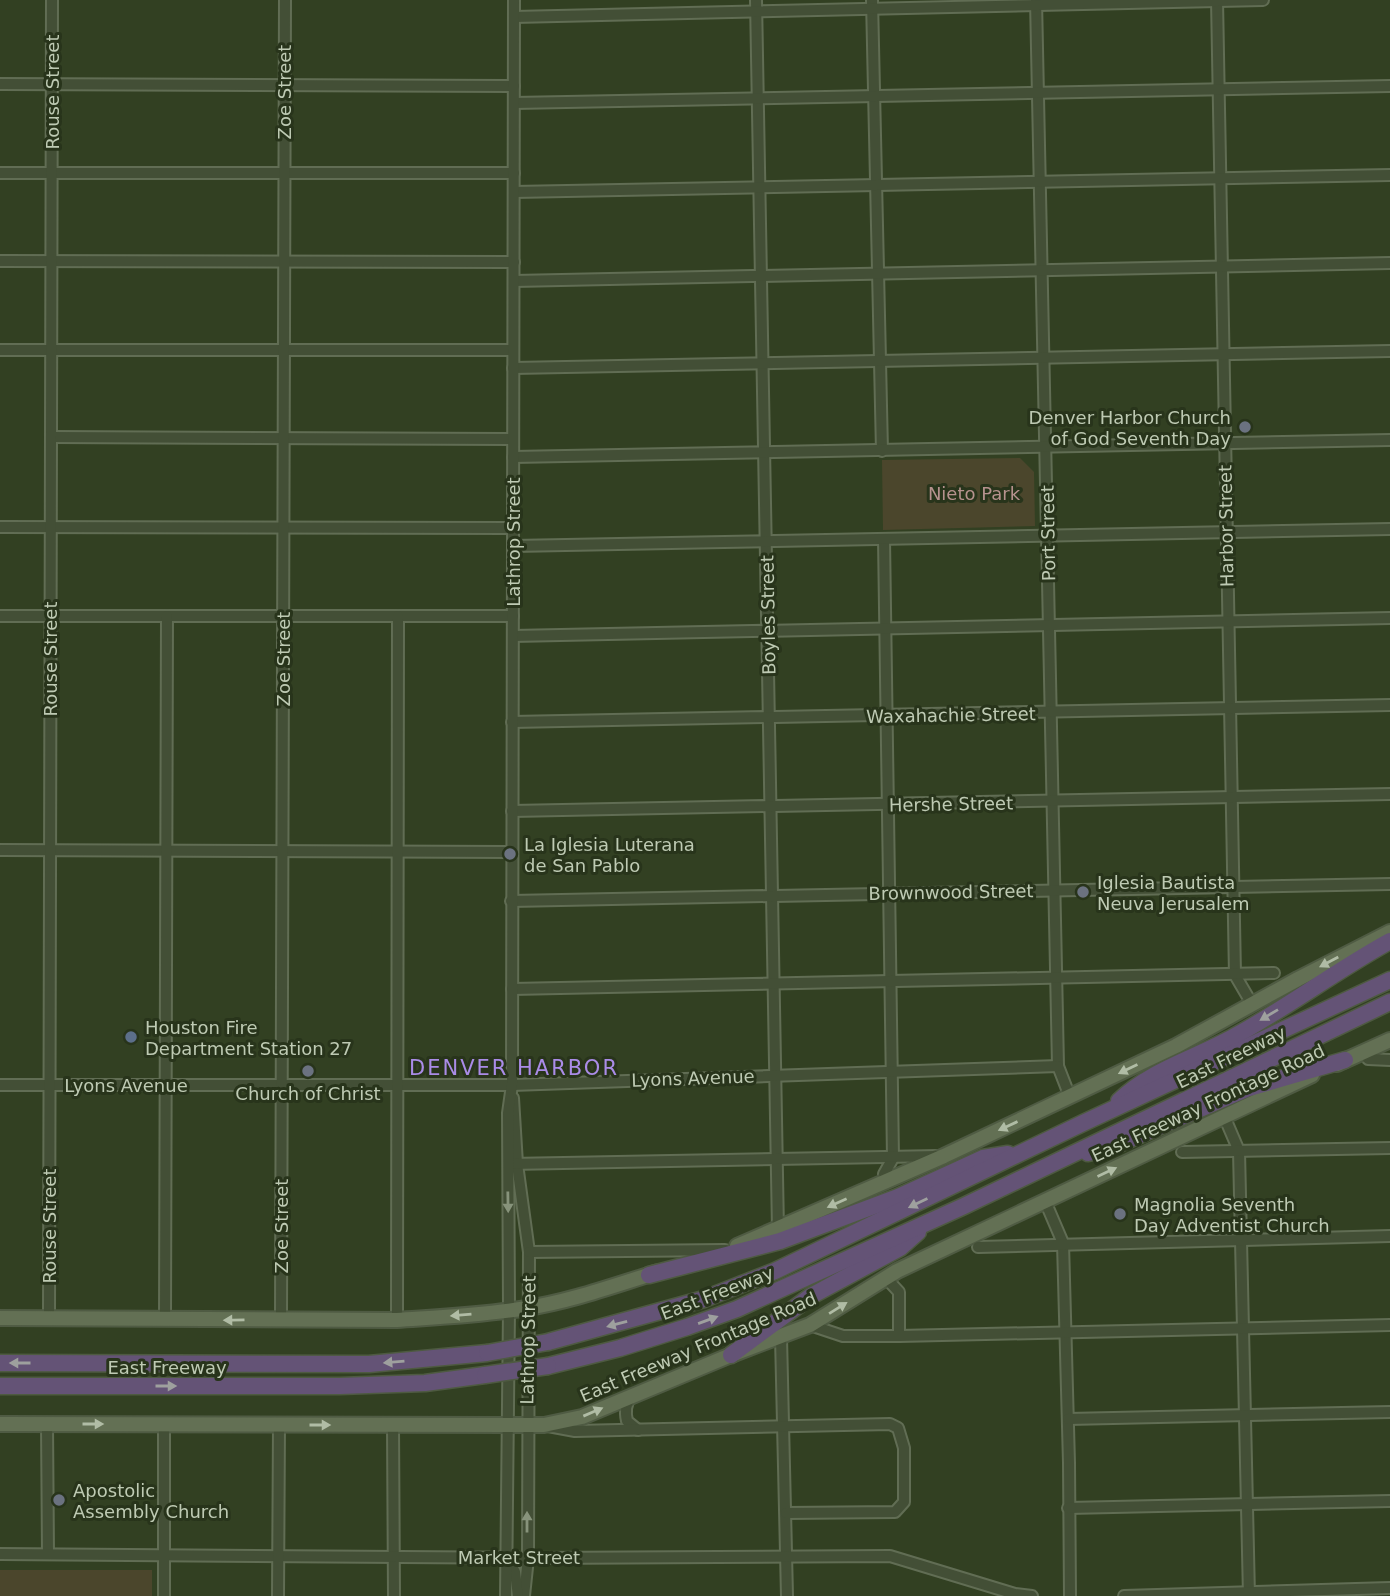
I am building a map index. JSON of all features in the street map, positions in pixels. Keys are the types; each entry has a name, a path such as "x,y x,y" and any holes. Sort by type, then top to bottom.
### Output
{"highway":[{"path":"1110,1111 1134,1086 1234,1037 1390,941"},
{"name":"East Freeway","path":"0,1363 369,1364 487,1353 548,1342 704,1299 751,1281 1390,980"},
{"name":"East Freeway","path":"0,1386 340,1387 425,1383 548,1366 620,1348 724,1314 930,1221 1390,1002"},
{"path":"1068,1156 1107,1149 1249,1088 1345,1060"},
{"path":"649,1275 780,1241 898,1197 983,1158 1024,1152"},
{"path":"730,1355 811,1296 900,1248 930,1221"}],"main road":[{"path":"0,1318 397,1320 529,1308 583,1296 727,1250 778,1230 886,1177 944,1156 1176,1046 1390,932"},
{"name":"East Freeway Frontage Road","path":"0,1424 544,1425 582,1417 730,1355 810,1325 886,1278 1045,1200 1390,1040"}],"street":[{"name":"Rouse Street","path":"49,1318 52,0"},
{"name":"Zoe Street","path":"281,1319 285,0"},
{"name":"Lathrop Street","path":"506,1596 506,1424 512,1164 508,1113 512,1085 514,0"},
{"name":"Harbor Street","path":"1217,0 1235,975 1252,1004"},
{"path":"514,17 756,5 1263,0"},
{"name":"Port Street","path":"1037,3 1058,1066"},
{"path":"872,4 882,451"},
{"name":"Boyles Street","path":"756,5 778,1230"},
{"path":"0,84 514,86"},
{"path":"514,103 1390,86"},
{"path":"0,173 514,173"},
{"path":"514,192 1390,175"},
{"path":"0,261 514,262"},
{"path":"514,281 1390,264"},
{"path":"0,350 513,350"},
{"path":"513,368 1390,351"},
{"path":"51,437 513,439"},
{"path":"513,457 1390,440"},
{"path":"0,527 513,528"},
{"path":"513,546 1390,529"},
{"path":"884,539 893,1070 893,1158 886,1177"},
{"path":"0,616 513,616"},
{"path":"165,1320 167,616"},
{"path":"397,1320 398,616"},
{"path":"513,636 1390,618"},
{"name":"Waxahachie Street","path":"512,722 887,717 1390,705"},
{"name":"Hershe Street","path":"512,811 889,806 1390,794"},
{"path":"0,850 511,852"},
{"name":"Brownwood Street","path":"511,901 1390,884"},
{"path":"512,989 1274,973"},
{"path":"1368,1059 1390,1060"},
{"path":"1058,1066 1070,1097"},
{"name":"Lyons Avenue","path":"0,1085 512,1085 1058,1066"},
{"path":"1224,1116 1239,1151 1249,1594"},
{"path":"1182,1152 1390,1147"},
{"path":"512,1164 944,1156"},
{"path":"871,1158 886,1177"},
{"name":"Lathrop Street","path":"512,1164 529,1252 527,1558 524,1596"},
{"path":"1045,1200 1063,1243 1069,1596"},
{"path":"978,1247 1390,1236"},
{"path":"529,1252 727,1250"},
{"path":"886,1278 899,1292 899,1336"},
{"path":"810,1325 843,1336 899,1336 1390,1325"},
{"path":"781,1337 788,1596"},
{"path":"632,1396 627,1401 625,1412 627,1422 638,1430"},
{"path":"1068,1419 1390,1412"},
{"path":"47,1424 48,1554"},
{"path":"164,1424 164,1596"},
{"path":"278,1596 279,1424"},
{"path":"544,1425 575,1431 890,1424 898,1428 904,1448 904,1502 901,1507 894,1512 786,1513"},
{"path":"393,1425 394,1596"},
{"path":"1068,1508 1390,1501"},
{"name":"Market Street","path":"0,1554 507,1558 890,1556 1015,1594 1032,1596"},
{"path":"507,1558 515,1572 518,1596"},
{"path":"1124,1596 1390,1588"}],"green space":[{"name":"Nieto Park","path":"1020,458 1034,472 1035,526 883,530 882,460"},
{"path":"0,1570 152,1570 152,1596 0,1596"}],"place":[{"name":"Denver Harbor Church of God Seventh Day","path":"1245,427"},
{"name":"La Iglesia Luterana de San Pablo","path":"510,854"},
{"name":"Iglesia Bautista Neuva Jerusalem","path":"1083,892"},
{"name":"Houston Fire Department Station 27","path":"131,1037"},
{"name":"Church of Christ","path":"308,1071"},
{"name":"Magnolia Seventh Day Adventist Church","path":"1120,1214"},
{"name":"Apostolic Assembly Church","path":"59,1500"}],"district":[{"name":"DENVER HARBOR","path":"514,1068"}]}
